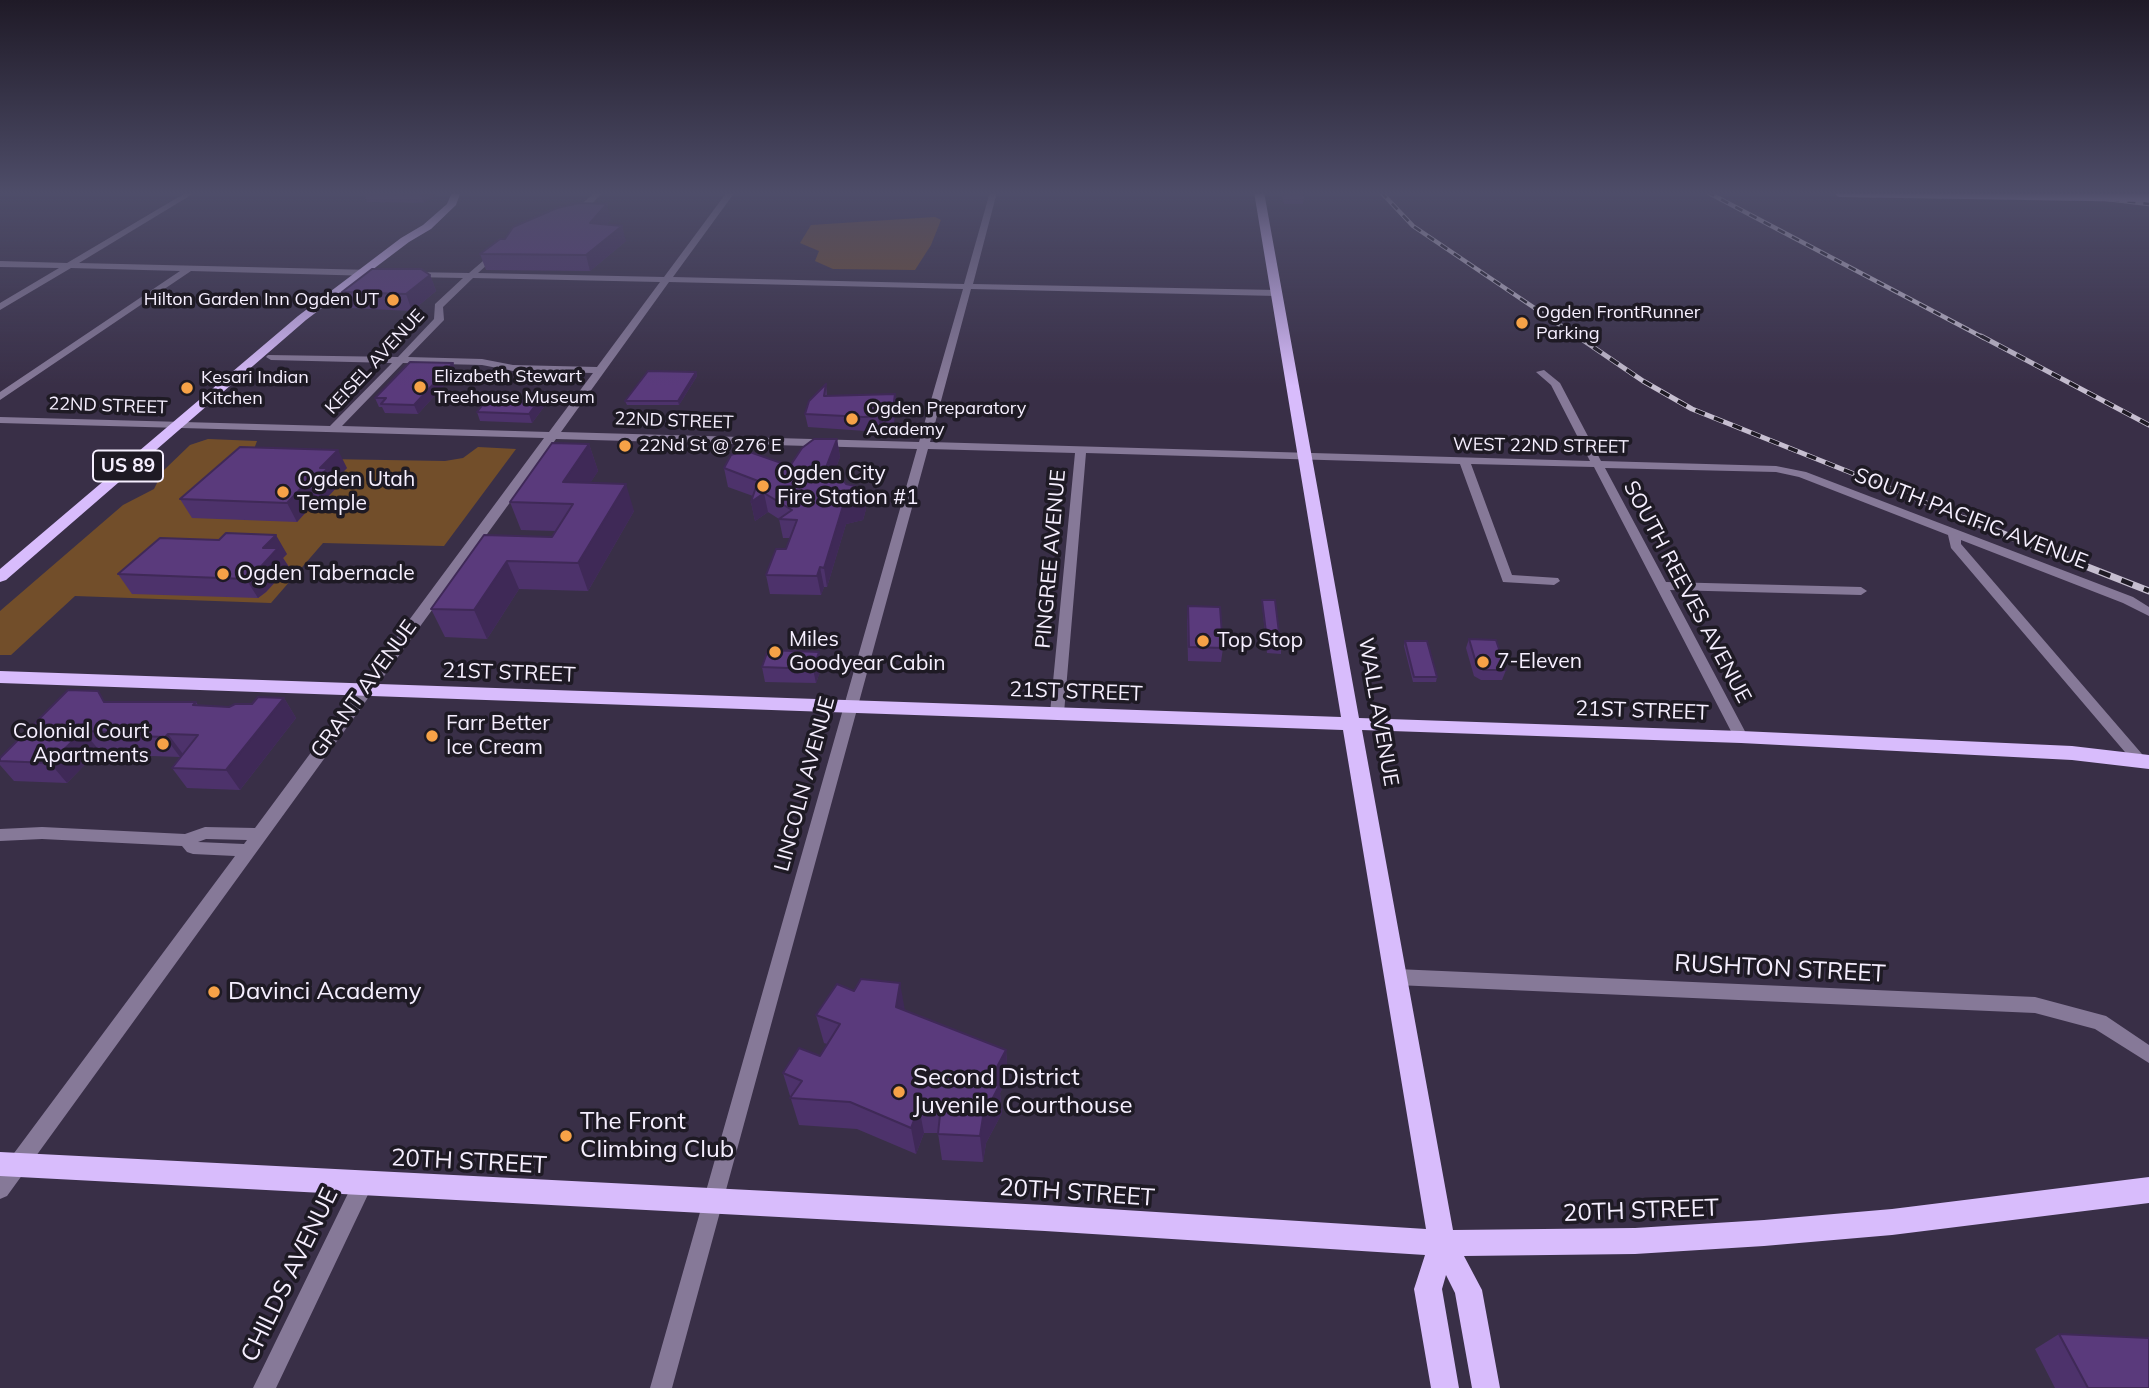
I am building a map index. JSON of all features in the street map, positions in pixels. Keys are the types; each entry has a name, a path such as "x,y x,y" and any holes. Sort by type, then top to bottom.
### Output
{"main road":[{"name":"US 89","path":"0,577 234,378 243,366 304,316 384,257"},
{"name":"WALL AVENUE","path":"1271,257 1442,1242 1468,1290 1486,1388"},
{"name":"US 89","path":"234,378 253,371 271,357 317,318 320,313 317,309"},
{"name":"21ST STREET","path":"0,677 1741,737 2072,753 2145,761"},
{"name":"20TH STREET","path":"9,1165 1442,1242 1531,1243 1764,1233 1892,1222 2149,1190"},
{"name":"WALL AVENUE","path":"1442,1242 1428,1289 1444,1388"}],"street":[{"path":"0,307 84,257"},
{"name":"KEISEL AVENUE","path":"333,429 439,320 438,306 490,257"},
{"name":"GRANT AVENUE","path":"0,1189 9,1165 259,834 683,257"},
{"name":"LINCOLN AVENUE","path":"661,1388 975,257"},
{"path":"0,264 388,273"},
{"path":"0,397 189,269"},
{"path":"400,274 1277,293"},
{"path":"271,357 482,362 520,368 601,370"},
{"name":"SOUTH REEVES AVENUE","path":"1541,372 1555,383 1600,465 1741,737"},
{"name":"22ND STREET","path":"0,420 1306,457"},
{"name":"PINGREE AVENUE","path":"1057,713 1081,450"},
{"name":"WEST 22ND STREET","path":"1306,457 1776,469"},
{"path":"1465,462 1507,579 1553,581"},
{"name":"SOUTH PACIFIC AVENUE","path":"1776,469 1802,474 2128,600 2149,612"},
{"path":"1954,533 1955,545 2145,761"},
{"path":"1661,586 1861,591"},
{"path":"62,697 80,680"},
{"path":"0,835 42,832 186,840 205,833 259,834"},
{"path":"186,840 194,848 247,850"},
{"name":"RUSHTON STREET","path":"1396,977 2035,1005 2099,1022 2149,1055"},
{"name":"CHILDS AVENUE","path":"264,1388 363,1184"}],"shaded area":[{"path":"817,257 923,257 915,270 833,269 815,261"},
{"path":"208,439 257,441 254,449 266,458 445,461 463,458 478,447 516,449 444,546 323,543 271,603 75,596 11,655 0,655 0,611 123,505 154,489 163,471 190,445"}],"building":[{"path":"372,269 421,269 430,275 406,294 342,292"},
{"name":"Elizabeth Stewart Treehouse Museum","path":"410,362 453,363 414,405 381,404 386,398 375,398"},
{"path":"648,371 696,372 678,401 625,401"},
{"path":"826,384 824,396 895,394 893,409 881,409 878,416 864,417 805,414 809,401"},
{"path":"543,395 529,414 477,412 487,399 514,400"},
{"path":"814,439 837,439 825,470 840,476 846,484 855,486 852,490 863,491 860,501 843,506 824,568 820,567 817,576 766,575 776,549 786,549 797,520 779,519 792,510 764,493 751,502 758,481 724,468 731,455 744,450 790,466 802,448"},
{"path":"552,443 589,444 563,482 626,484 578,563 507,561 474,610 431,609 484,535 552,537 573,504 510,502"},
{"path":"240,447 338,450 320,468 328,468 314,482 307,482 287,503 180,499"},
{"path":"226,533 276,535 263,548 278,548 246,579 118,574 160,538 219,540"},
{"name":"Top Stop","path":"1262,600 1275,600 1281,649 1268,648"},
{"name":"Top Stop","path":"1188,606 1220,607 1223,648 1189,647"},
{"path":"1469,639 1496,640 1506,670 1484,670 1477,666"},
{"path":"1405,641 1427,641 1437,677 1414,677"},
{"path":"768,650 819,652 813,669 762,667"},
{"path":"68,690 98,691 104,702 196,702 193,705 229,707 235,704 252,704 258,697 284,698 226,770 172,768 198,735 168,734 165,737 83,731 50,763 0,761"},
{"name":"Second District Juvenile Courthouse","path":"861,979 900,983 896,1007 1006,1050 989,1082 999,1086 983,1117 980,1136 938,1134 941,1105 919,1107 911,1128 850,1102 790,1098 802,1081 783,1073 799,1048 820,1056 840,1024 816,1015 837,984 854,991"},
{"path":"2059,1334 2149,1338 2149,1388 2088,1388"}],"railway":[{"path":"1459,257 1579,338"},
{"path":"1830,257 1984,338"},
{"path":"1577,336 1643,381 1692,409 1969,520"},
{"path":"1981,336 2149,425"},
{"path":"1965,519 2149,591"}],"place":[{"name":"Hilton Garden Inn Ogden UT","path":"393,300"},
{"name":"Ogden FrontRunner Parking","path":"1522,323"},
{"name":"Elizabeth Stewart Treehouse Museum","path":"420,387"},
{"name":"Kesari Indian Kitchen","path":"187,388"},
{"name":"Ogden Preparatory Academy","path":"852,419"},
{"name":"22Nd St @ 276 E","path":"625,446"},
{"name":"Ogden City Fire Station #1","path":"763,486"},
{"name":"Ogden Utah Temple","path":"283,492"},
{"name":"Ogden Tabernacle","path":"223,574"},
{"name":"Top Stop","path":"1203,641"},
{"name":"Miles Goodyear Cabin","path":"775,652"},
{"name":"7-Eleven","path":"1483,662"},
{"name":"Farr Better Ice Cream","path":"432,736"},
{"name":"Colonial Court Apartments","path":"163,744"},
{"name":"Davinci Academy","path":"214,992"},
{"name":"Second District Juvenile Courthouse","path":"899,1092"},
{"name":"The Front Climbing Club","path":"566,1136"}]}
